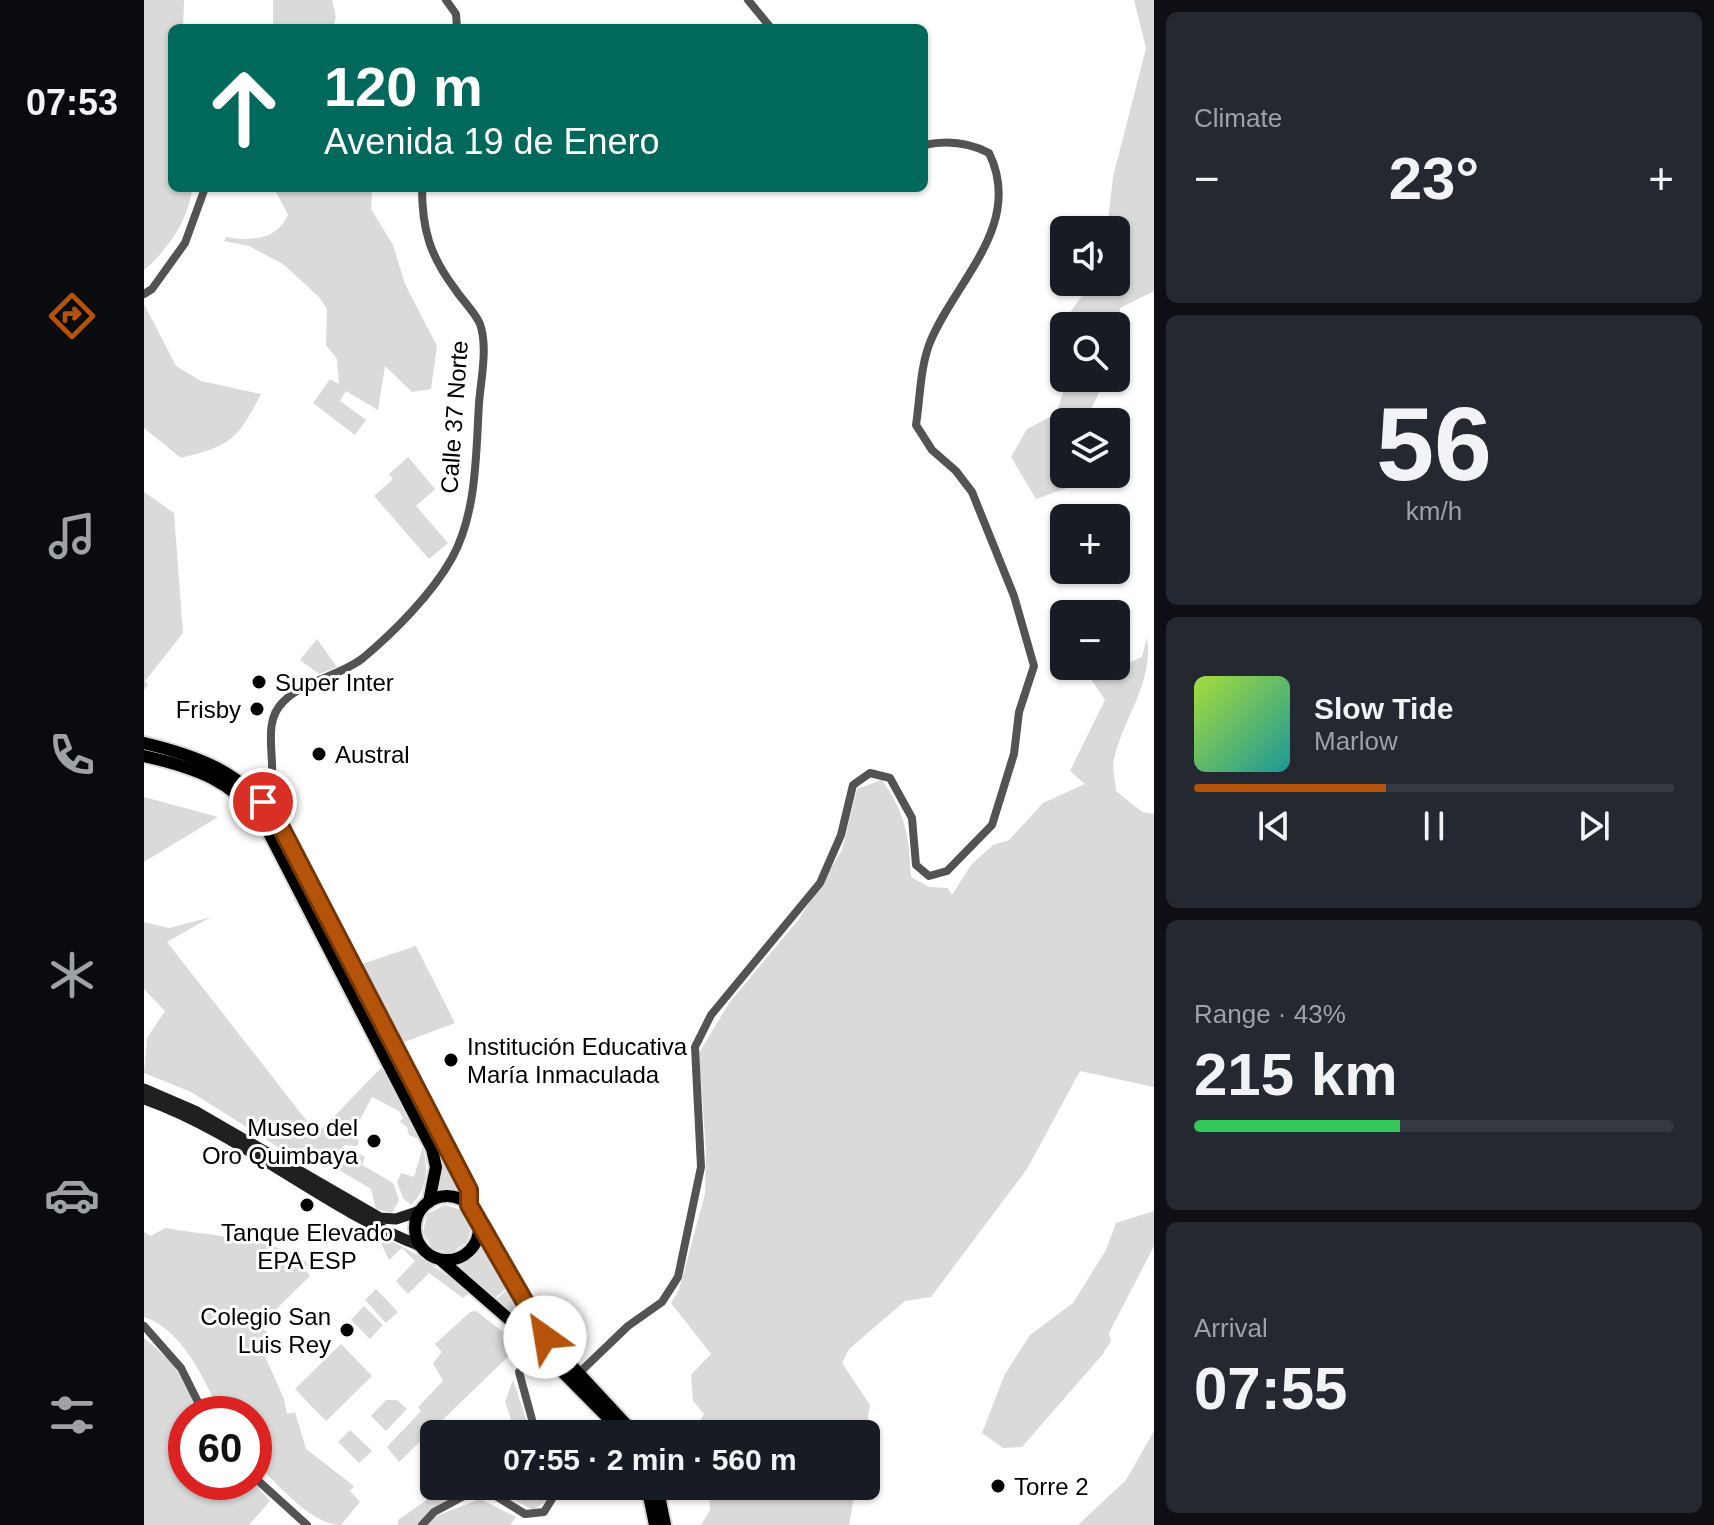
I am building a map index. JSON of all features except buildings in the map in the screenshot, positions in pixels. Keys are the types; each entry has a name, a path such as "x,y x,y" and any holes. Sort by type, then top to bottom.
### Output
{"main road":[{"path":"144,743 217,765 257,805 432,1149 436,1167 415,1229 421,1246"},
{"path":"144,756 202,771 276,818 469,1190 469,1205 478,1222 478,1234 470,1251 459,1258 441,1260"},
{"path":"144,1089 195,1111 380,1218 396,1219 453,1197 469,1205"},
{"path":"144,1099 190,1119 377,1227 421,1246 441,1260 620,1420"},
{"path":"478,1222 484,1226 531,1317 614,1420"},
{"path":"650,1500 655,1525"},
{"path":"660,1500 665,1525"}],"street":[{"path":"446,0 456,14 457,24"},
{"path":"748,0 768,24"},
{"path":"578,1374 628,1326 662,1302 678,1277 701,1167 693,1061 697,1038 711,1015 820,883 841,835 853,785 870,773 890,778 912,818 916,865 929,876 947,871 992,825 999,809 1016,742 1022,699 1034,666 1028,639 972,492 956,471 932,450 916,425 930,343 982,254 996,212 998,177 989,153 977,147 956,142 928,145"},
{"path":"144,294 152,289 185,243 204,192"},
{"name":"Calle 37 Norte","path":"257,805 270,788 270,725 274,712 291,695 360,660 371,650 440,576 459,540 474,479 483,347 480,323 437,265 428,243 422,220 422,192"},
{"path":"144,1326 181,1368 195,1396"},
{"path":"532,1420 519,1372 537,1346"},
{"path":"272,1493 307,1525"},
{"path":"422,1525 434,1512 456,1500"},
{"path":"502,1500 525,1514 544,1512 551,1500"}],"shaded area":[{"path":"144,0 184,0 183,24 168,24 168,192 191,192 187,211 176,233 144,270"},
{"path":"273,0 332,0 336,17 334,24 273,24"},
{"path":"1134,0 1154,0 1154,291 1120,308 1120,312 1070,312 1082,296 1130,296 1130,216 1109,216 1113,177 1146,48"},
{"path":"276,192 372,192 371,209 393,245 405,284 437,346 431,389 412,392 385,366 378,410 346,391 340,401 366,420 355,435 313,403 330,379 339,384 337,359 326,345 327,309 319,297 283,264 249,246 224,241 226,237 262,237 277,230 288,215"},
{"path":"144,304 176,366 201,381 261,394 239,431 222,444 181,458 144,428"},
{"path":"1063,392 1099,392 1092,408 1058,408"},
{"path":"1050,417 1050,488 1067,488 1036,499 1011,457 1027,429"},
{"path":"408,457 435,489 416,506 448,543 429,559 374,496 393,479 389,474"},
{"path":"144,492 174,513 183,633 145,681 148,685 144,690"},
{"path":"1147,637 1146,669 1113,767 1116,791 1142,812 1154,814 1154,1087 1080,1071 1027,1169 931,1297 905,1301 849,1349 842,1363 870,1405 867,1420 701,1420 704,1414 693,1401 691,1375 711,1354 671,1303 679,1290 705,1194 706,1151 699,1053 729,1003 799,919 842,850 857,789 882,780 905,826 911,877 929,887 948,888 952,895 971,865 993,845 1009,840 1043,803 1085,784 1070,771 1105,700 1092,680 1130,680 1130,662 1142,657"},
{"path":"317,639 337,667 319,674 300,660"},
{"path":"144,797 218,817 144,862"},
{"path":"260,809 275,825 461,1190 460,1194 435,1191 439,1167"},
{"path":"211,917 167,942 317,1134 382,1067 419,1139 409,1135 407,1127 400,1122 403,1118 399,1111 372,1097 353,1133 359,1141 357,1146 345,1145 337,1152 353,1162 358,1153 365,1157 362,1165 393,1183 399,1200 392,1213 376,1209 371,1189 314,1155 297,1160 299,1154 289,1154 191,1092 144,1073 147,1038 165,1011 144,989 144,922 169,928"},
{"path":"416,946 455,1023 402,1043 362,964"},
{"path":"423,1147 426,1163 424,1185 411,1205 403,1198 397,1182 401,1173 414,1177"},
{"path":"444,1205 462,1210 471,1228 467,1242 451,1253 433,1249 423,1233 427,1214"},
{"path":"1154,1211 1154,1246 1109,1333 1111,1341 1022,1447 1003,1448 982,1433 1005,1374 1030,1335 1073,1303 1106,1250 1116,1223"},
{"path":"165,1228 219,1236 281,1249 308,1264 304,1268 310,1276 260,1325 270,1336 264,1354 284,1399 287,1414 295,1412 306,1449 354,1486 350,1491 360,1502 341,1525 329,1523 306,1511 272,1479 272,1396 212,1396 181,1344 170,1332 144,1317 144,1232 151,1236"},
{"path":"382,1236 419,1256 470,1292 463,1298 429,1273 408,1294 396,1281 415,1261 402,1248 389,1260 379,1239"},
{"path":"486,1241 510,1285 494,1299 458,1268 472,1259"},
{"path":"510,1286 536,1332 571,1373 495,1301"},
{"path":"376,1289 398,1312 386,1323 365,1300"},
{"path":"364,1306 383,1325 370,1339 351,1320"},
{"path":"476,1311 520,1345 442,1420 420,1420 420,1442 399,1462 387,1447 421,1411 418,1407 443,1381 433,1363 442,1352 435,1344 470,1312"},
{"path":"144,1338 173,1363 191,1396 168,1396 168,1500 270,1501 249,1525 144,1525"},
{"path":"341,1344 372,1376 326,1421 295,1389"},
{"path":"513,1380 526,1420 511,1420 505,1402"},
{"path":"386,1400 397,1400 407,1409 386,1431 371,1416"},
{"path":"350,1430 372,1451 359,1463 338,1442"},
{"path":"1154,1431 1154,1525 1078,1525 1126,1480"},
{"path":"427,1500 448,1500 428,1512 419,1525 398,1525 398,1520"},
{"path":"482,1500 516,1517 510,1525 426,1525 434,1517"},
{"path":"515,1500 548,1500 533,1510"},
{"path":"710,1500 853,1500 849,1525 701,1525 710,1510"}],"place":[{"name":"Super Inter","path":"259,682"},
{"name":"Frisby","path":"257,709"},
{"name":"Austral","path":"319,754"},
{"name":"Institución Educativa María Inmaculada","path":"451,1060"},
{"name":"Museo del Oro Quimbaya","path":"374,1141"},
{"name":"Tanque Elevado EPA ESP","path":"307,1205"},
{"name":"Colegio San Luis Rey","path":"347,1330"},
{"name":"Torre 2","path":"998,1486"}],"route":[{"path":"263,802 276,818 469,1190 469,1205 478,1222 484,1226 531,1317 545,1337"}]}
